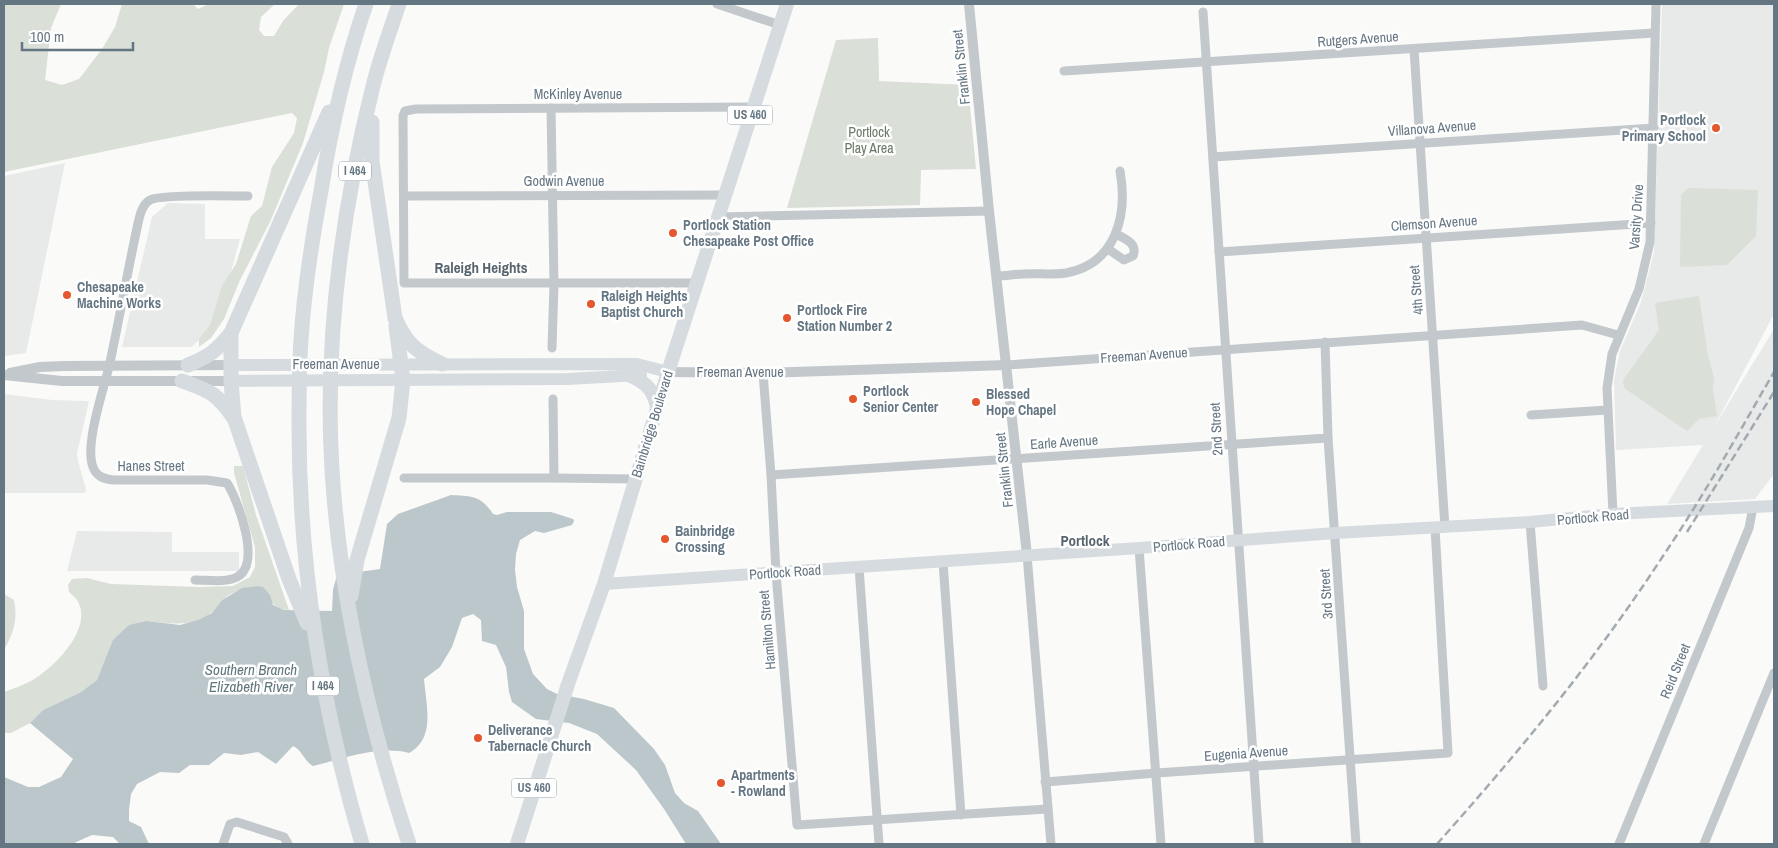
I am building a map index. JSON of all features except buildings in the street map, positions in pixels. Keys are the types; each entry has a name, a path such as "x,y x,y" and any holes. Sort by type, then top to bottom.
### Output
{"highway":[{"name":"I 464","path":"362,844 344,779 303,595 299,406 300,341 316,220 343,81 366,4"},
{"name":"I 464","path":"399,4 377,71 362,131 346,216 332,343 331,407 332,468 342,563 362,681 385,769 410,844"},
{"path":"350,612 357,560 399,418 402,380 372,161 371,127 377,71"},
{"path":"188,365 218,349 231,333 343,81"},
{"path":"395,318 406,339 415,349 442,364"},
{"path":"231,333 231,380 235,420 289,578 303,595"},
{"path":"182,381 215,394 235,420"}],"main road":[{"name":"Bainbridge Boulevard","path":"517,844 568,684 604,584 668,372 752,107 787,4"},
{"name":"Freeman Avenue","path":"231,365 637,364 668,372"},
{"name":"Freeman Avenue","path":"231,380 567,379 668,372"},
{"path":"631,376 643,381 650,388 657,408"},
{"name":"Portlock Road","path":"604,584 944,562 1335,533 1530,522 1613,514 1774,506"}],"street":[{"path":"717,4 780,25"},
{"name":"Franklin Street","path":"969,4 989,211 1027,555 1051,844"},
{"name":"Varsity Drive","path":"1613,514 1607,388 1608,368 1618,335 1639,290 1650,242 1656,4"},
{"name":"2nd Street","path":"1203,12 1259,844"},
{"name":"Rutgers Avenue","path":"1064,71 1654,33"},
{"name":"4th Street","path":"1414,49 1419,143 1434,336 1448,753"},
{"name":"McKinley Avenue","path":"404,196 402,123 405,111 416,108 752,107"},
{"path":"551,108 554,284 552,348"},
{"name":"Villanova Avenue","path":"1213,157 1654,128"},
{"path":"997,276 1065,273 1077,270 1099,258 1108,249 1116,234 1123,197 1120,171"},
{"name":"Godwin Avenue","path":"404,196 725,195"},
{"name":"Hanes Street","path":"195,580 228,580 239,576 246,569 249,548 247,537 232,490 227,483 207,480 103,479 96,473 92,465 90,452 137,228 140,216 147,202 151,199 248,196"},
{"path":"404,196 404,283 697,283"},
{"path":"717,217 989,211"},
{"name":"Clemson Avenue","path":"1219,252 1651,223"},
{"path":"1108,249 1124,260 1133,256 1134,248 1132,244 1116,234"},
{"name":"Freeman Avenue","path":"668,372 763,373 1007,365 1582,326 1618,335"},
{"name":"3rd Street","path":"1324,342 1328,438 1356,844"},
{"name":"Freeman Avenue","path":"4,374 40,367 231,365"},
{"name":"Hamilton Street","path":"763,373 776,573 796,825 877,820"},
{"name":"Freeman Avenue","path":"4,374 55,381 231,380"},
{"path":"553,399 554,478"},
{"path":"1532,415 1608,410"},
{"name":"Earle Avenue","path":"771,476 1328,438"},
{"path":"404,478 635,479"},
{"name":"Reid Street","path":"1618,844 1749,528 1753,507"},
{"path":"1530,522 1543,686"},
{"path":"1139,548 1161,844"},
{"path":"944,562 961,815"},
{"path":"859,567 879,844"},
{"path":"1704,844 1774,673"},
{"name":"Eugenia Avenue","path":"1045,782 1448,753"},
{"path":"877,820 1047,809"},
{"path":"223,844 230,824 237,822 284,837 288,844"}],"shaded area":[{"name":"Portlock Primary School","path":"1662,4 1774,4 1774,314 1714,427 1774,329 1774,474 1755,499 1667,504 1703,445 1616,450 1614,380 1620,351 1641,302 1654,252"},
{"path":"65,163 26,353 4,356 4,176"},
{"path":"168,203 205,204 205,239 240,239 216,326 191,347 122,347 152,217"},
{"path":"4,394 52,400 89,401 77,453 86,489 85,493 4,493"},
{"path":"77,531 172,532 172,552 239,552 239,571 67,571"}],"green space":[{"path":"4,4 61,4 51,28 45,80 62,85 79,79 102,49 115,27 122,4 193,4 198,9 209,4 275,4 261,17 259,30 264,36 274,36 283,21 299,4 344,4 329,48 324,72 303,143 270,222 240,280 224,319 211,338 199,347 199,339 210,325 222,286 236,264 251,216 262,206 272,167 294,133 297,118 292,113 4,172"},
{"name":"Portlock Play Area","path":"878,38 879,81 968,85 976,169 921,170 920,205 787,208 836,40"},
{"path":"1688,188 1758,190 1756,236 1727,265 1680,267 1681,195"},
{"path":"1699,296 1708,356 1714,378 1713,388 1717,416 1699,419 1687,431 1624,388 1623,380 1659,330 1655,303"},
{"path":"234,466 243,466 256,515 289,610 275,605 257,586 233,592 221,601 211,613 196,621 172,623 147,621 104,664 97,680 81,692 43,710 30,723 11,733 4,733 4,692 29,682 49,668 76,635 81,611 77,600 69,592 68,585 72,579 87,578 111,584 200,587 233,586 250,577 255,567 255,547 234,473"},
{"path":"4,594 14,600 16,613 13,631 4,650"}],"water":[{"name":"Southern Branch Elizabeth River","path":"451,495 475,498 484,503 493,514 497,515 507,512 551,512 573,519 572,525 544,533 535,531 520,540 516,554 517,587 524,611 524,649 533,674 547,689 557,694 584,699 614,708 654,749 665,765 675,793 684,803 698,811 721,844 686,844 636,770 597,734 569,723 536,719 512,702 506,667 496,645 482,641 481,620 473,614 462,618 452,647 440,667 424,679 427,710 426,730 423,739 409,753 397,751 373,752 313,766 293,746 276,764 258,752 241,755 224,753 209,765 190,765 179,773 160,772 137,784 131,794 129,821 141,827 149,844 120,844 113,837 92,835 72,844 4,844 4,777 28,787 39,787 61,777 73,759 30,723 43,710 81,692 97,680 113,640 129,625 147,621 180,625 198,620 212,613 222,600 242,588 257,586 263,587 270,595 273,605 284,610 332,611 333,590 337,575 380,569 387,524 398,514"}],"railway":[{"path":"1437,844 1526,740 1611,632 1678,534 1774,372"},
{"path":"1687,532 1774,392"}],"place":[{"name":"Portlock Primary School","path":"1716,128"},
{"name":"Portlock Station Chesapeake Post Office","path":"673,233"},
{"name":"Chesapeake Machine Works","path":"67,295"},
{"name":"Raleigh Heights Baptist Church","path":"591,304"},
{"name":"Portlock Fire Station Number 2","path":"787,318"},
{"name":"Portlock Senior Center","path":"853,399"},
{"name":"Blessed Hope Chapel","path":"976,402"},
{"name":"Bainbridge Crossing","path":"665,539"},
{"name":"Deliverance Tabernacle Church","path":"478,738"},
{"name":"Apartments - Rowland","path":"721,783"}],"district":[{"name":"Raleigh Heights","path":"481,267"},
{"name":"Portlock","path":"1085,540"}]}
